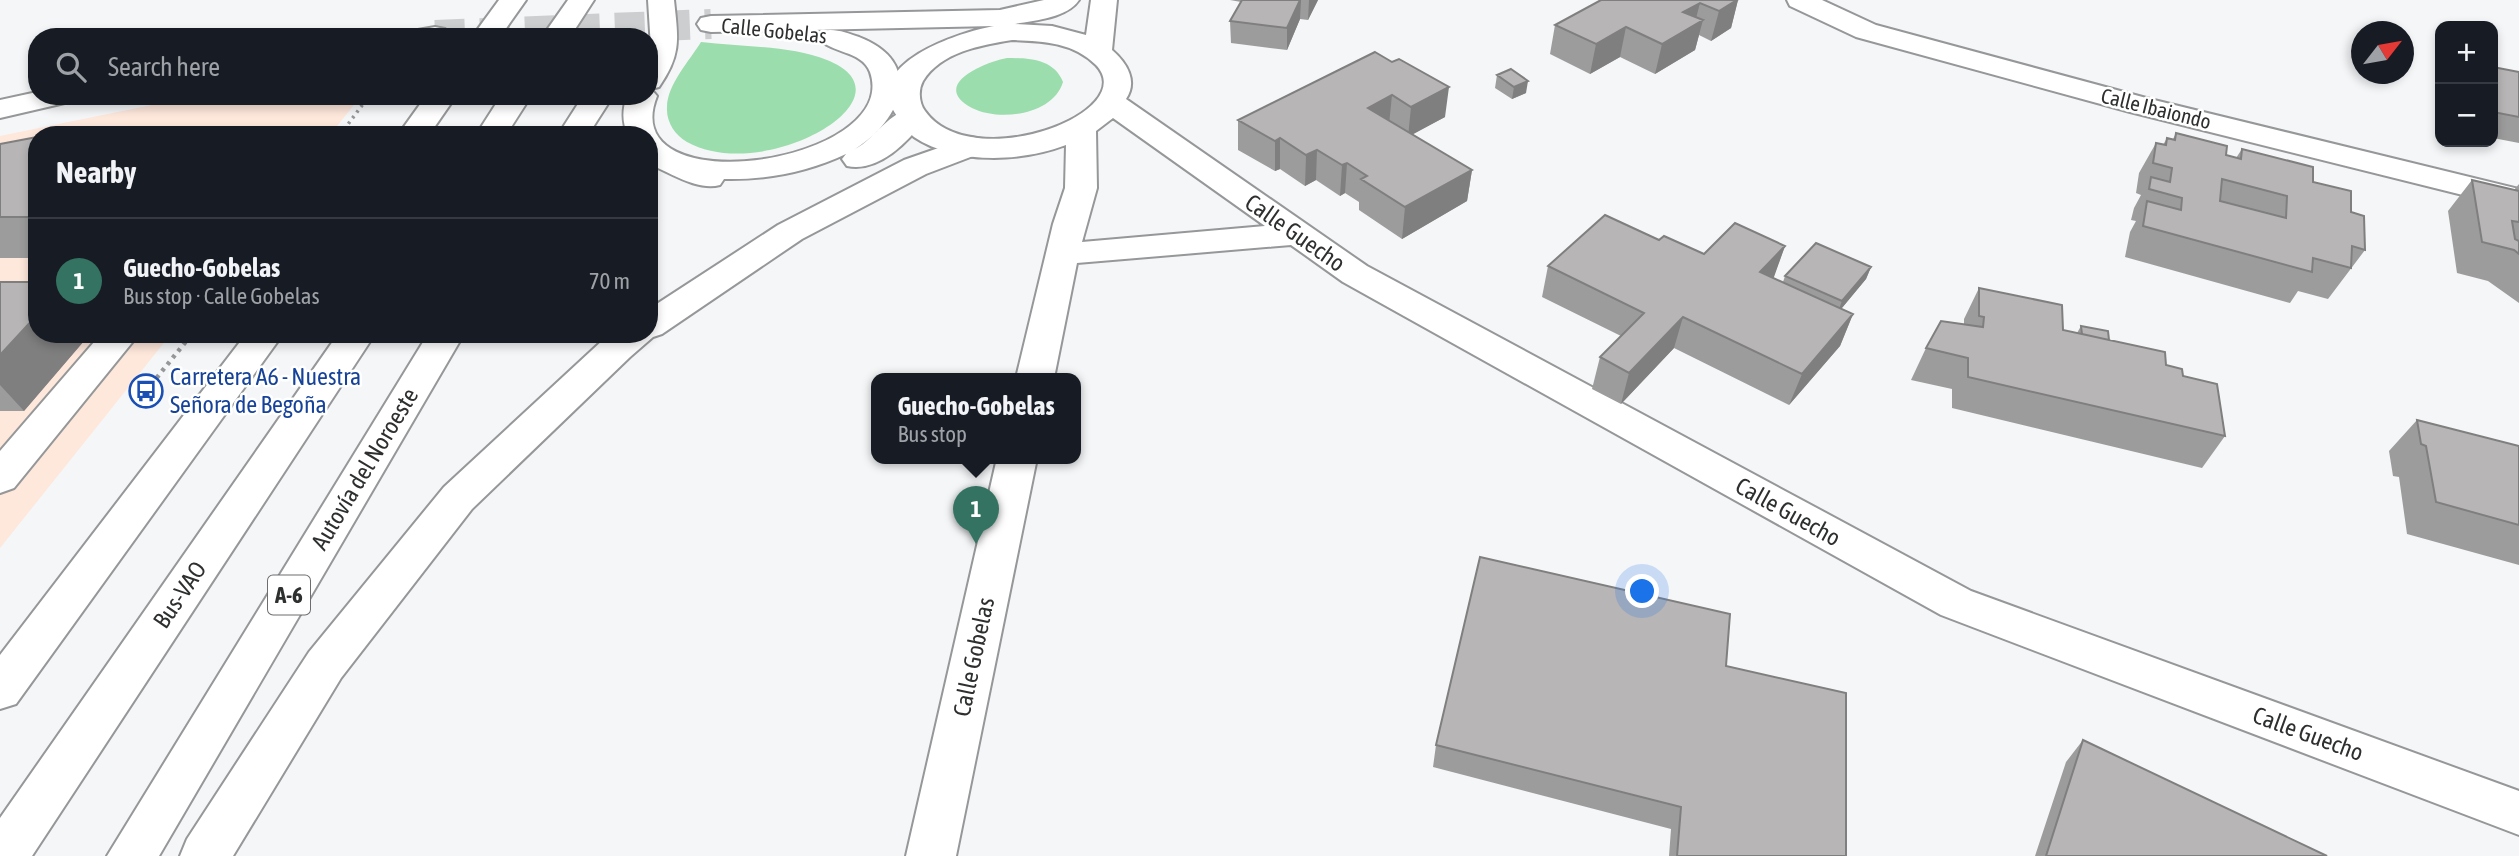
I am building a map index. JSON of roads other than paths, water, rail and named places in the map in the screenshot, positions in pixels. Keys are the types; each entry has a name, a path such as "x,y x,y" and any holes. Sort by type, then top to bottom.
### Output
{"main road":[{"path":"492,28 513,0"},
{"path":"562,28 581,0"},
{"path":"642,28 660,0"},
{"path":"658,62 665,48 660,0"},
{"name":"Calle Gobelas","path":"920,66 911,56 890,45 710,24 1000,18 1043,11 1066,0"},
{"path":"1036,32 1075,15 1088,0"},
{"path":"1098,51 1104,0"},
{"name":"Calle Ibaiondo","path":"1800,0 1866,31 2141,106 2519,200"},
{"name":"Calle Gobelas","path":"804,21 988,35"},
{"path":"1036,32 1060,35 1098,51 1113,67 1117,85 1111,103 1082,129 1049,141 1011,148 971,146 944,140 925,130 911,117 904,100 907,82 920,66 938,52 988,35 1036,32"},
{"path":"687,168 764,169 796,162 826,152 867,124 885,98 886,73 870,54 832,37"},
{"path":"0,109 28,103"},
{"name":"Calle Guecho","path":"1111,103 1355,274 1956,603 2519,813"},
{"path":"420,126 435,105"},
{"path":"497,126 510,105"},
{"path":"579,126 592,105"},
{"path":"638,105 638,126"},
{"path":"658,156 715,181 751,186 784,184 836,170 875,151 911,117"},
{"path":"1036,373 1065,239 1081,188 1082,129"},
{"path":"658,320 790,232 915,167 971,146"},
{"path":"1011,148 1039,158 1056,171 1069,190 1065,239"},
{"path":"1065,239 1297,234"},
{"path":"0,478 14,446 112,343"},
{"path":"0,690 258,343"},
{"name":"Bus-VAO","path":"3,856 351,343"},
{"name":"Autovía del Noroeste","path":"132,856 441,343"},
{"path":"205,856 325,665 458,498 624,343"},
{"name":"Calle Gobelas","path":"931,856 1016,464"}],"tunnel":[{"path":"611,28 711,24"}],"place":[{"name":"Carretera A6 - Nuestra Señora de Begoña","path":"146,391"},
{"name":"Guecho-Gobelas","path":"976,544"}]}
